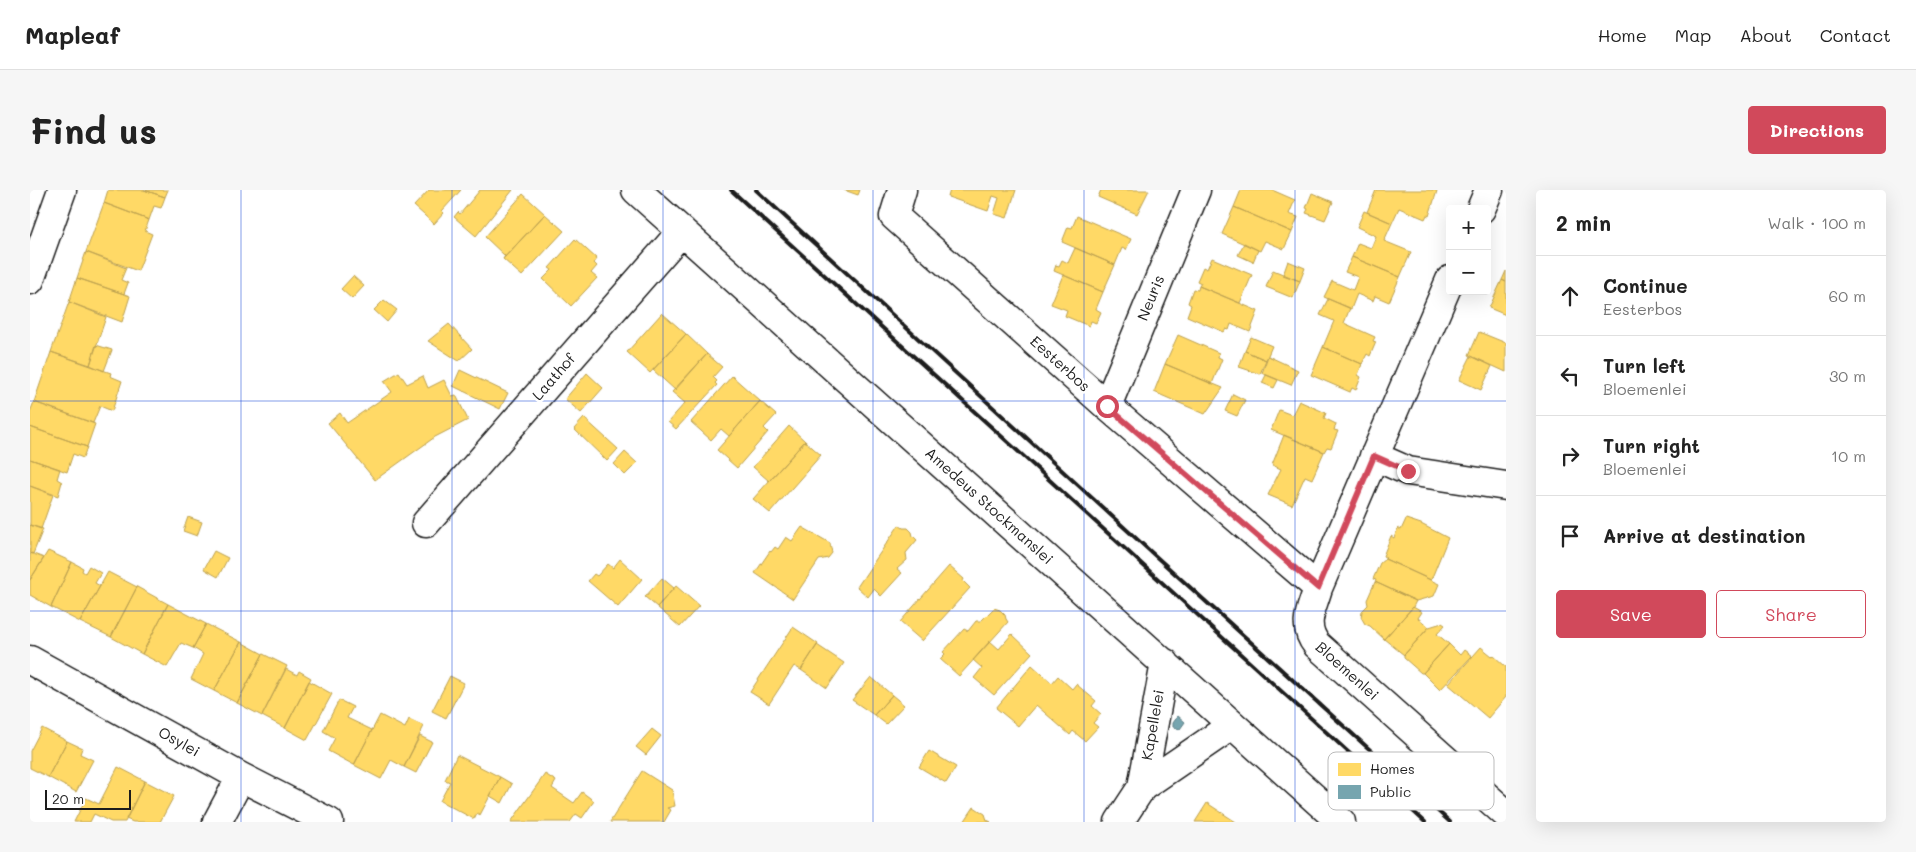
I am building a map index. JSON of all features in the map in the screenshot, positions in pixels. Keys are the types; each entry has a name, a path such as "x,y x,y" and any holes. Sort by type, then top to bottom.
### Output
{"street":[{"path":"30,280 62,190"},
{"name":"Amedeus Stockmanslei","path":"636,190 1341,822"},
{"name":"Eesterbos","path":"902,190 894,216 1107,406 1318,588"},
{"name":"Neuris","path":"1107,406 1196,190"},
{"path":"1483,205 1489,190"},
{"name":"Laathof","path":"426,523 682,231"},
{"name":"Bloemenlei","path":"1437,752 1317,645 1308,631 1308,622 1318,588 1446,289"},
{"path":"1374,456 1408,471 1506,486"},
{"name":"Osylei","path":"30,660 241,777 329,822"},
{"name":"Kapellelei","path":"1142,787 1165,663"},
{"name":"Kapellelei","path":"1119,822 1142,787 1231,724"},
{"path":"217,822 241,777"},
{"name":"Bloemenlei","path":"1494,803 1506,814"}],"building: Homes":[{"path":"108,190 144,190 165,197 161,208 154,206 149,220 104,203"},
{"path":"144,190 168,190 165,197"},
{"path":"429,190 461,190 442,211 444,213 434,224 414,206"},
{"path":"480,190 513,190 476,236 454,217 458,212 460,214"},
{"path":"844,190 860,190 858,195"},
{"path":"950,190 1016,190 1007,218 994,214 999,198 993,196 988,211 948,197"},
{"path":"1101,190 1149,190 1137,214 1098,197"},
{"path":"1241,190 1272,190 1295,200 1289,214 1298,217 1292,232 1234,207"},
{"path":"1376,190 1437,191 1429,216 1427,215 1425,219 1399,208 1392,223 1367,212"},
{"path":"1312,193 1333,202 1325,220 1306,213"},
{"path":"523,194 545,214 503,259 505,256 485,237"},
{"path":"104,203 149,220 145,231 152,234 138,271 86,252"},
{"path":"1234,207 1292,232 1284,249 1265,241 1260,251 1222,234"},
{"path":"1364,211 1392,223 1384,241 1411,252 1400,277 1352,257 1358,243 1371,248 1376,236 1357,227"},
{"path":"545,214 564,231 522,276 503,259"},
{"path":"1077,216 1131,239 1126,250 1122,248 1115,265 1062,242 1068,227 1072,228"},
{"path":"575,239 597,259 594,263 597,266 591,273 597,278 571,306 543,279 552,270 549,268"},
{"path":"1244,243 1258,250 1253,262 1238,255"},
{"path":"1075,248 1115,265 1103,292 1054,271 1056,265 1059,266 1062,260 1068,263"},
{"path":"86,252 126,268 121,280 128,283 124,294 77,278"},
{"path":"1352,257 1400,277 1389,302 1375,296 1373,301 1357,294 1351,309 1324,297 1332,281 1353,290 1358,277 1345,272"},
{"path":"1212,258 1252,275 1240,303 1199,286 1201,283 1197,281 1203,267 1207,269"},
{"path":"1288,261 1305,268 1300,281 1283,275"},
{"path":"1273,270 1300,281 1293,298 1266,287"},
{"path":"1506,271 1506,282 1502,280"},
{"path":"1063,275 1103,292 1096,309 1101,312 1096,323 1091,321 1089,326 1065,316 1067,310 1051,304"},
{"path":"353,276 364,286 352,299 341,289"},
{"path":"77,278 130,296 122,322 69,302"},
{"path":"1502,280 1506,282 1506,315 1489,308"},
{"path":"1199,286 1258,311 1250,332 1231,324 1229,330 1226,329 1224,332 1187,316 1191,305 1188,303 1193,289 1198,290"},
{"path":"1328,299 1350,308 1344,323 1375,337 1373,341 1376,342 1370,356 1367,354 1362,364 1323,347 1334,321 1320,315"},
{"path":"384,300 397,310 387,322 374,310"},
{"path":"69,302 106,317 90,365 51,352"},
{"path":"662,313 686,334 650,373 627,352"},
{"path":"449,324 472,349 459,361 428,341"},
{"path":"1479,332 1506,343 1506,372 1469,355"},
{"path":"686,334 707,354 675,390 653,370"},
{"path":"1178,335 1219,353 1218,357 1222,359 1212,384 1165,364"},
{"path":"1251,337 1272,346 1266,360 1245,351"},
{"path":"96,345 112,350 104,371 90,365"},
{"path":"1323,347 1362,364 1358,375 1361,377 1356,390 1352,388 1350,392 1311,375"},
{"path":"1245,351 1266,360 1260,374 1239,367"},
{"path":"51,352 111,373 110,376 122,381 112,411 100,406 93,423 34,402"},
{"path":"707,354 722,367 713,377 717,381 715,383 717,385 676,429 668,422 685,403 672,392"},
{"path":"1268,356 1298,370 1291,385 1262,373"},
{"path":"1471,356 1492,366 1481,390 1459,380"},
{"path":"1165,364 1223,388 1205,414 1154,392"},
{"path":"460,370 508,393 500,409 453,386"},
{"path":"399,372 407,384 423,376 428,388 444,380 452,396 456,395 468,420 435,437 375,480 328,423 340,413 347,423 392,392 384,381"},
{"path":"587,373 603,388 581,413 565,399"},
{"path":"1266,375 1278,380 1274,388 1262,383"},
{"path":"732,376 760,401 729,436 721,429 711,440 691,422"},
{"path":"1233,394 1245,400 1237,416 1225,411"},
{"path":"760,401 776,415 764,428 768,432 737,468 717,450"},
{"path":"1299,401 1326,413 1324,418 1336,424 1334,430 1338,431 1331,448 1327,447 1324,452 1271,430 1279,410 1292,415"},
{"path":"34,402 95,424 87,447 30,427 30,412"},
{"path":"584,418 618,449 607,461 574,429"},
{"path":"789,426 805,441 769,481 753,467"},
{"path":"30,427 87,447 83,458 73,454 67,472 30,459"},
{"path":"1284,435 1324,452 1312,479 1305,476 1292,505 1268,495 1281,469 1272,465"},
{"path":"805,441 821,455 770,513 753,499"},
{"path":"625,452 637,463 625,475 614,464"},
{"path":"30,459 60,469 57,479 62,482 58,496 30,486"},
{"path":"30,486 53,495 41,529 30,525"},
{"path":"188,517 202,522 197,536 183,531"},
{"path":"1406,519 1421,524 1448,538 1431,580 1385,559 1383,556 1391,536 1394,538 1398,528 1401,530"},
{"path":"30,525 43,529 33,554 30,553"},
{"path":"899,525 903,528 908,528 917,540 906,553 907,560 897,569 902,573 881,596 874,589 868,597 857,587"},
{"path":"802,527 830,543 832,553 828,558 819,560 793,599 755,573 770,551 775,547 778,549 786,537 792,541"},
{"path":"48,551 72,562 51,607 30,595 30,580"},
{"path":"214,551 228,558 218,577 204,569"},
{"path":"31,553 44,558 30,580 30,556"},
{"path":"620,559 642,579 618,607 588,581 594,574 597,576 608,564 613,568"},
{"path":"1385,559 1439,584 1434,596 1416,601 1375,582 1376,580 1373,579 1380,563"},
{"path":"72,562 83,568 82,571 85,573 89,566 101,573 95,583 100,586 80,622 51,607"},
{"path":"949,566 964,579 963,581 970,588 922,641 900,622"},
{"path":"108,572 137,587 111,637 80,622"},
{"path":"662,578 674,588 657,607 645,597"},
{"path":"1375,582 1416,601 1413,607 1384,639 1370,626 1365,624 1361,617 1362,611 1368,605 1367,600"},
{"path":"676,586 699,606 680,627 657,607"},
{"path":"137,587 168,604 142,654 111,637"},
{"path":"168,604 206,624 193,648 181,643 167,667 142,654"},
{"path":"1413,607 1422,612 1418,618 1429,627 1404,655 1384,639"},
{"path":"994,608 1000,610 1005,615 1008,622 959,676 940,659 945,654 943,652 964,629 968,631 976,621 981,621"},
{"path":"1442,623 1445,625 1437,634 1449,644 1421,673 1404,658 1404,655 1429,627"},
{"path":"206,624 241,642 214,691 191,679 203,654 193,648"},
{"path":"793,627 818,644 801,670 794,666 769,704 750,692"},
{"path":"1012,634 1032,653 994,695 974,678 982,668 973,660 990,641 999,649"},
{"path":"241,642 263,654 237,703 214,691"},
{"path":"1449,644 1460,655 1464,650 1472,656 1440,690 1423,673"},
{"path":"817,645 844,663 827,688 801,670"},
{"path":"1481,647 1506,667 1506,697 1488,718 1448,684"},
{"path":"263,654 287,666 262,716 237,703"},
{"path":"1032,665 1052,683 1058,676 1072,689 1076,684 1096,701 1092,706 1101,714 1093,723 1098,727 1085,741 1073,731 1070,735 1036,705 1018,726 996,708"},
{"path":"286,669 297,675 299,671 311,678 285,728 262,716"},
{"path":"450,676 464,683 446,718 432,711"},
{"path":"871,677 892,695 874,715 852,700"},
{"path":"309,681 332,694 307,740 285,728"},
{"path":"892,695 904,705 886,724 874,715"},
{"path":"339,700 353,707 347,718 372,730 354,765 328,751 335,738 323,731"},
{"path":"380,715 405,728 409,719 424,726 404,767 391,760 381,779 354,765"},
{"path":"42,728 67,741 48,777 30,768 30,751"},
{"path":"652,729 661,736 646,755 636,747"},
{"path":"420,736 432,742 416,773 404,767"},
{"path":"67,741 82,748 80,754 93,760 76,792 48,777"},
{"path":"929,751 956,767 946,783 919,767"},
{"path":"457,755 500,777 480,815 477,813 474,819 440,801 450,782 445,780"},
{"path":"118,767 145,781 125,822 111,822 94,814 90,822 74,822 86,798 99,804"},
{"path":"642,771 672,790 675,806 667,808 671,810 664,822 610,822"},
{"path":"545,774 556,781 552,788 574,803 582,792 594,801 582,818 576,814 570,822 511,822"},
{"path":"500,777 512,784 502,803 490,796"},
{"path":"145,781 174,796 160,822 133,822 126,819"},
{"path":"1207,803 1236,822 1195,822"},
{"path":"974,807 985,814 987,820 991,822 964,822"}],"building: Public":[{"path":"1178,716 1185,722 1180,729 1173,727 1173,723"}],"railway":[{"path":"731,190 1348,752"},
{"path":"756,190 1372,752"},
{"path":"1412,810 1425,822"},
{"path":"1437,810 1450,822"}],"route":[{"path":"1107,406 1318,588 1374,456 1408,471"}]}
